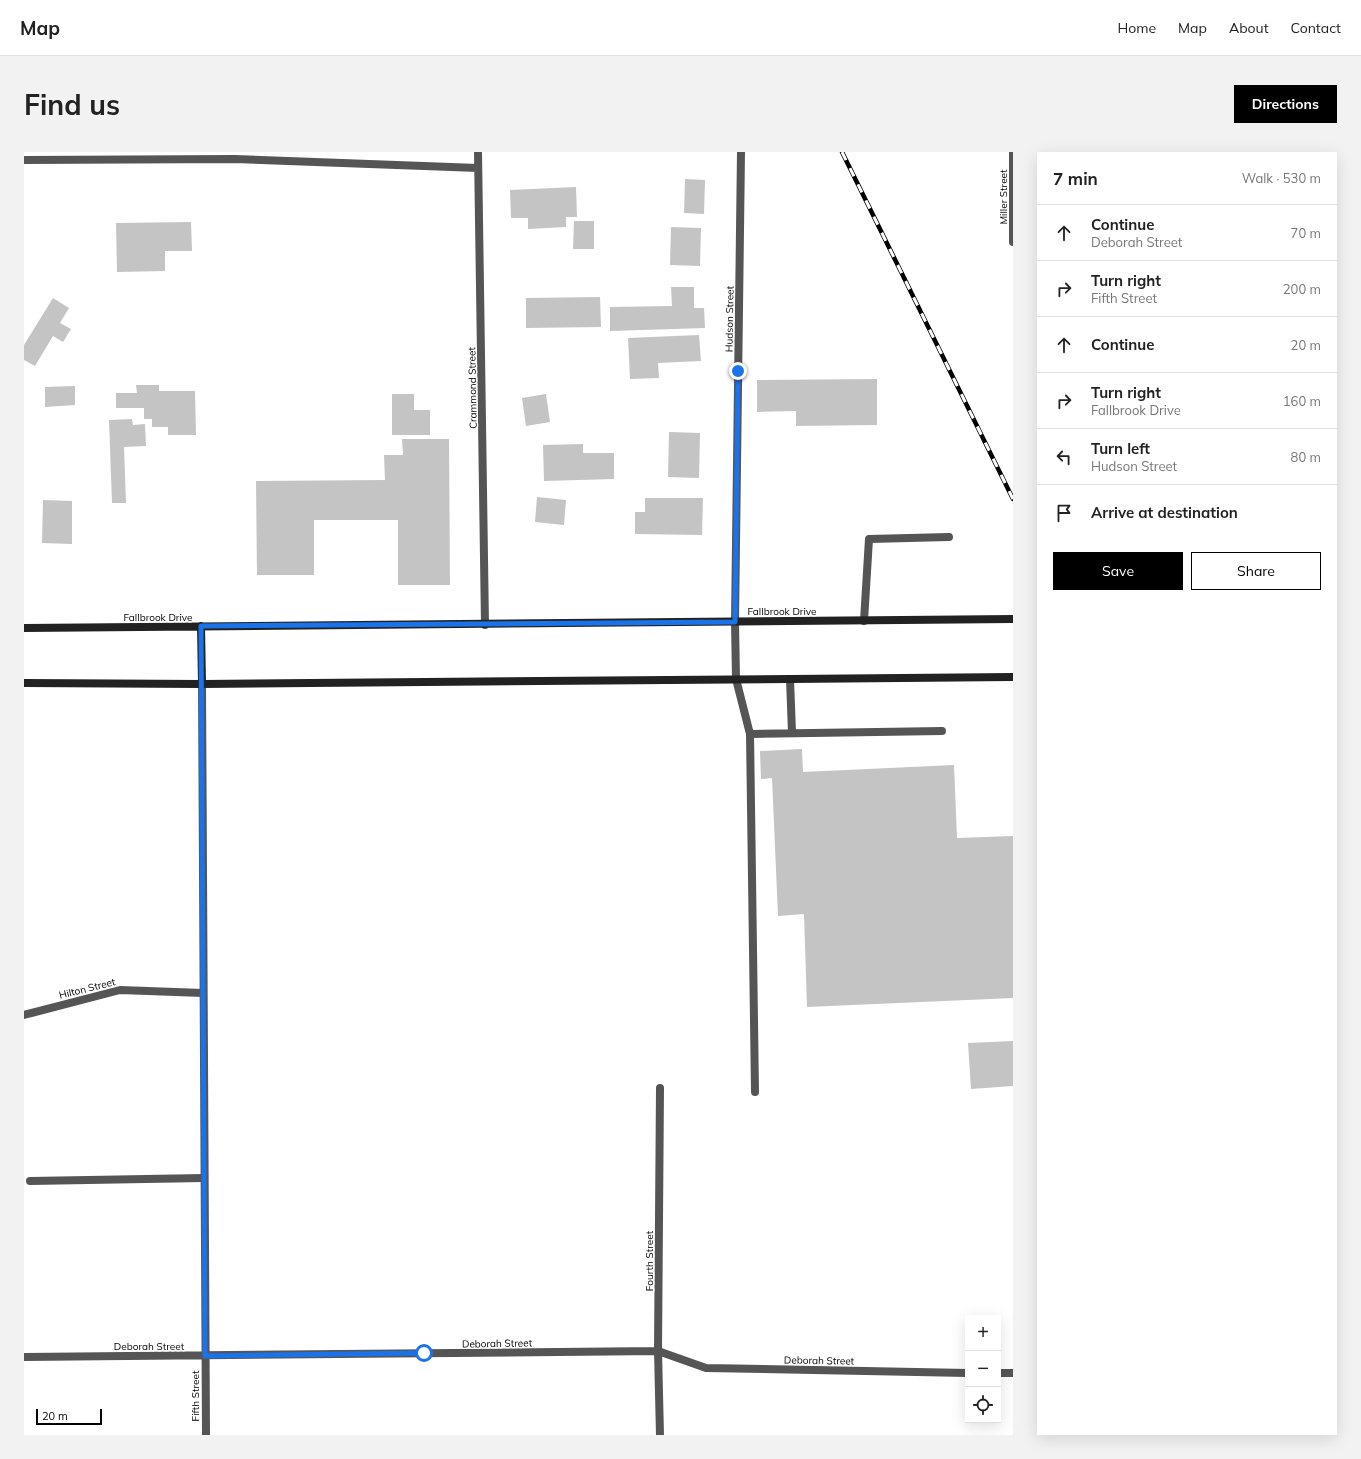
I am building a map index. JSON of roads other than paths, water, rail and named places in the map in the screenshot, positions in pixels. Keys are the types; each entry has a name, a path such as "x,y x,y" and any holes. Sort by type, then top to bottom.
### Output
{"main road":[{"name":"Fallbrook Drive","path":"24,628 1013,619"},
{"path":"201,626 202,684"},
{"path":"24,683 202,684 1013,677"}],"street":[{"name":"Crammond Street","path":"478,152 485,625"},
{"name":"Hudson Street","path":"741,152 735,622 736,679 750,734 755,1092"},
{"name":"Miller Street","path":"1013,152 1013,242"},
{"path":"24,160 235,155 478,168"},
{"path":"864,620 869,539 949,537"},
{"path":"790,679 792,733"},
{"name":"Fifth Street","path":"202,684 206,1435"},
{"path":"750,734 942,731"},
{"name":"Hilton Street","path":"24,1015 120,990 203,993"},
{"name":"Fourth Street","path":"660,1088 658,1351 660,1435"},
{"path":"30,1181 204,1178"},
{"name":"Deborah Street","path":"24,1357 658,1351 706,1368 965,1372"},
{"path":"1001,1373 1013,1373"}],"railway":[{"path":"842,152 1013,499"}]}
